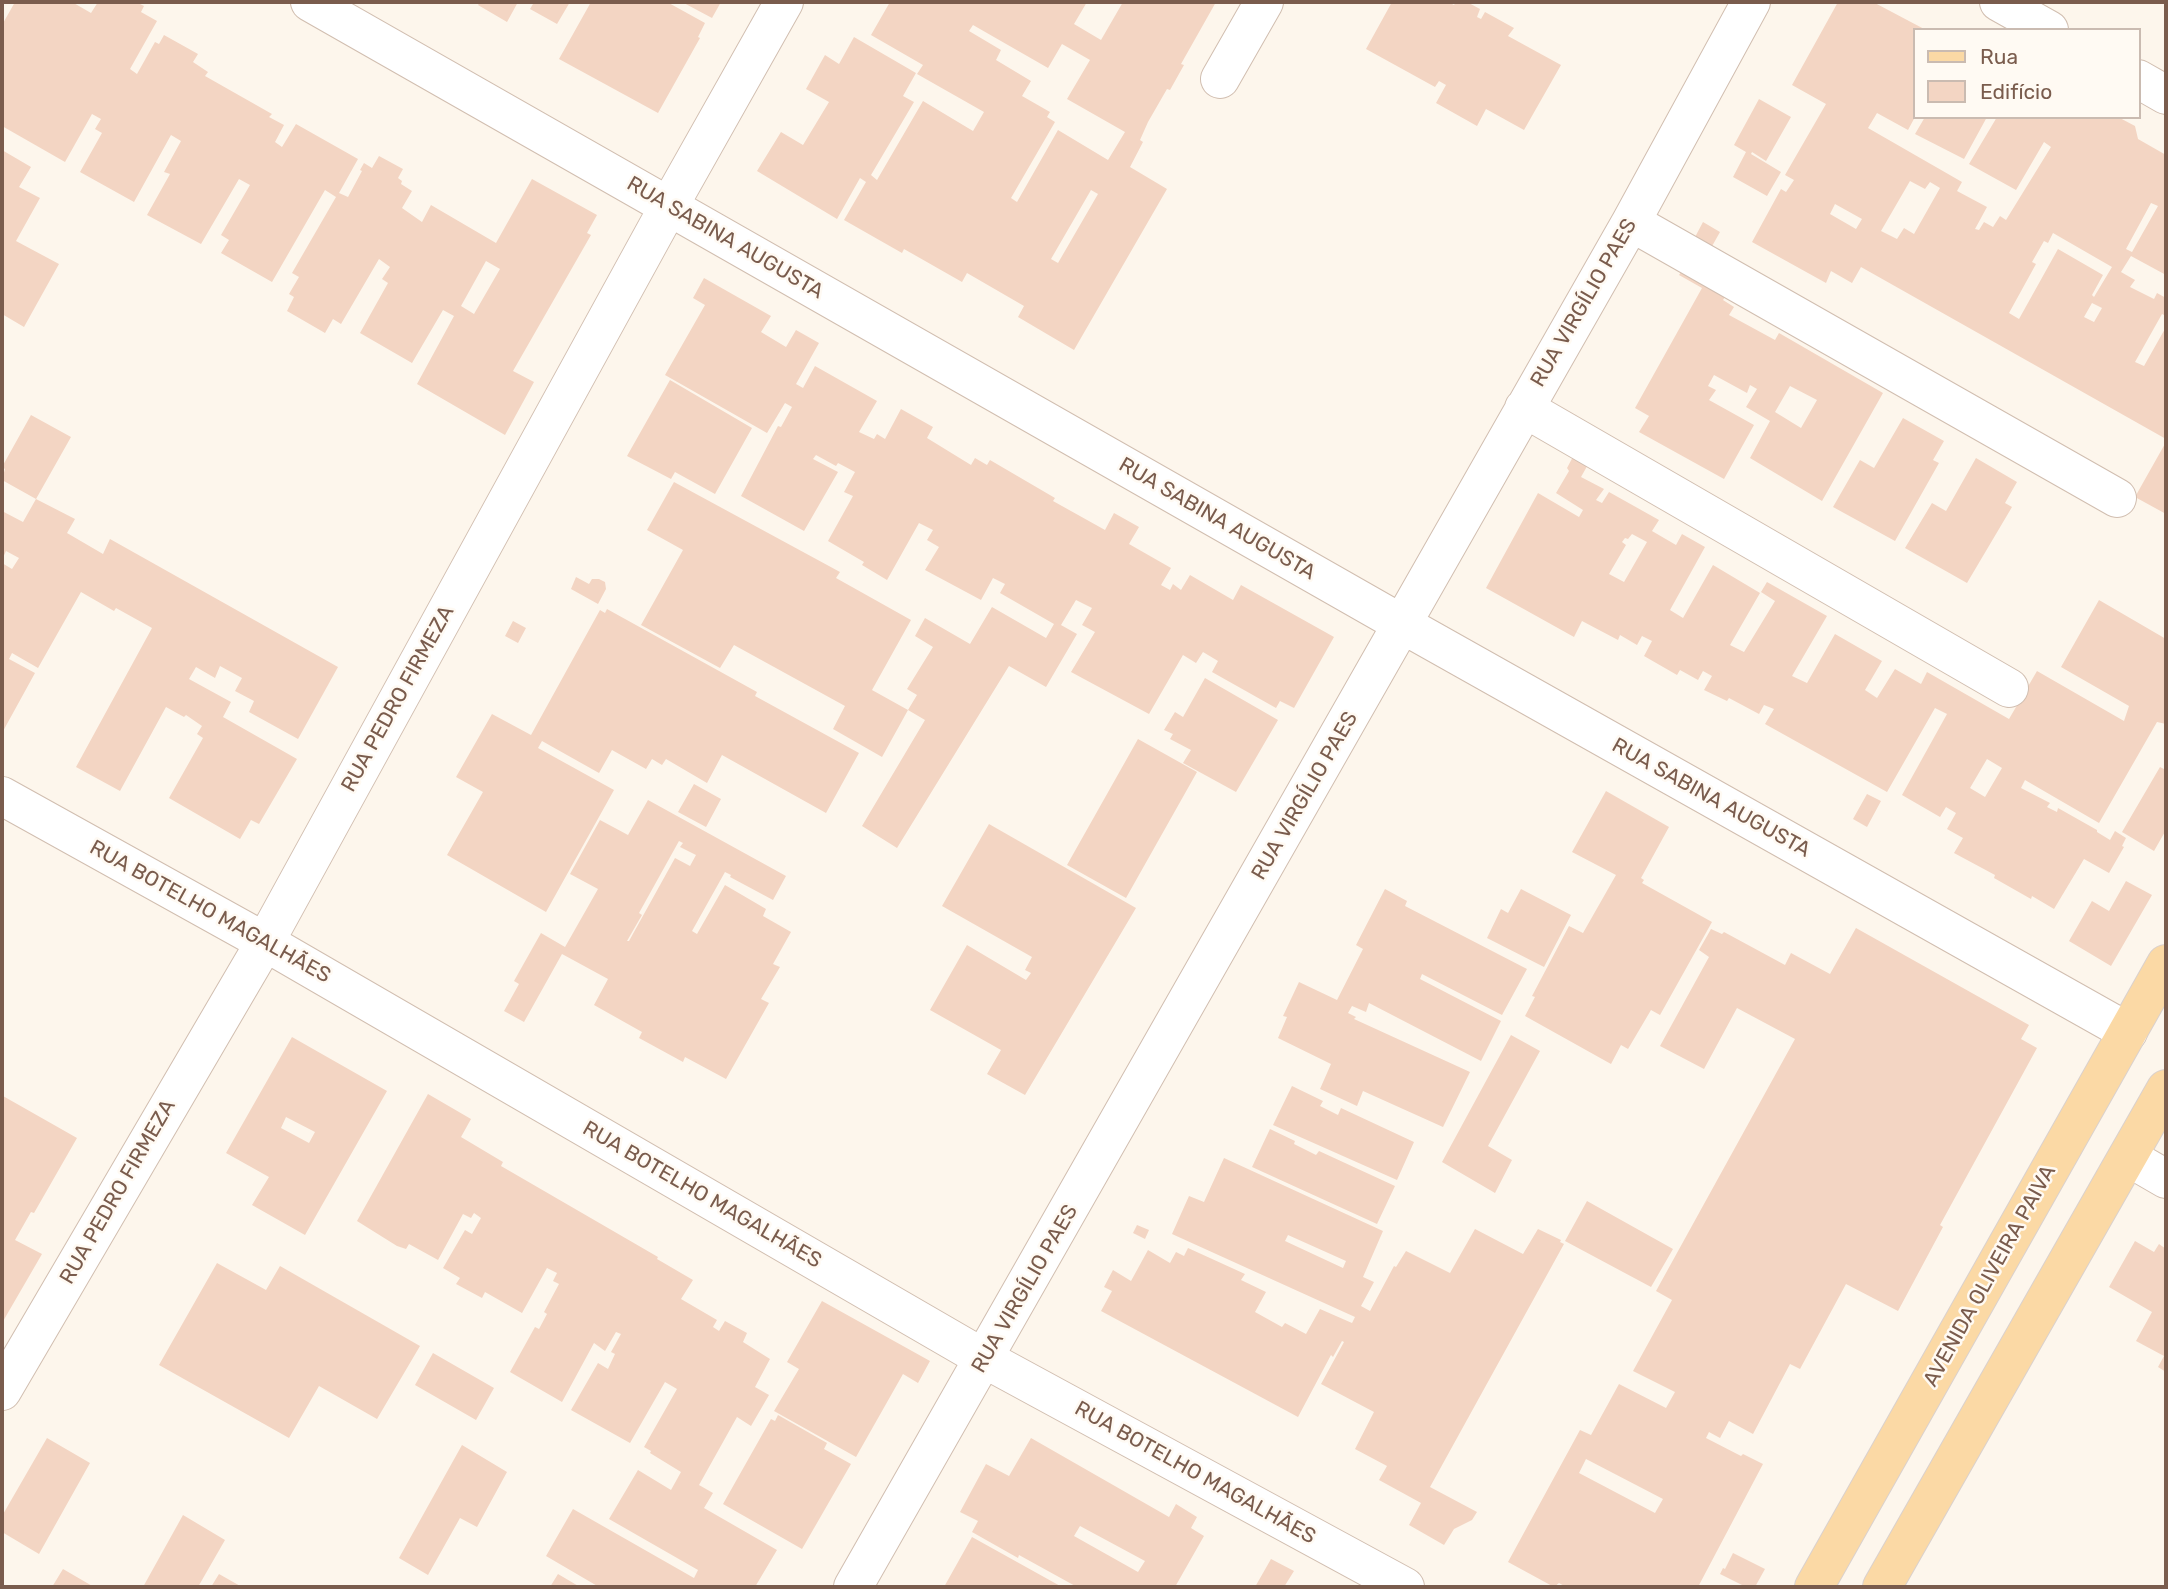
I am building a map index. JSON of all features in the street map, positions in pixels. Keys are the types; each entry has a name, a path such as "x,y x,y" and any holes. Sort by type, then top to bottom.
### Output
{"main road":[{"name":"AVENIDA OLIVEIRA PAIVA","path":"1814,1587 2166,964"},
{"path":"1882,1587 2166,1089"}],"street":[{"name":"RUA SABINA AUGUSTA","path":"310,2 1402,625 2128,1032"},
{"name":"RUA PEDRO FIRMEZA","path":"2,1391 265,942 784,2"},
{"path":"1220,79 1264,2"},
{"name":"RUA VIRGÍLIO PAES","path":"853,1587 1631,222 1751,2"},
{"path":"1999,2 2045,28"},
{"path":"2140,80 2166,95"},
{"path":"1631,222 2117,498"},
{"path":"1524,408 2009,688"},
{"name":"RUA BOTELHO MAGALHÃES","path":"2,796 265,942 985,1359 1405,1587"},
{"path":"2128,1157 2166,1179"}],"building":[{"path":"15,2 72,2 91,13 98,2 136,2 144,6 141,12 157,21 130,69 137,74 155,42 159,44 164,35 198,54 193,62 208,72 205,76 272,114 269,117 284,125 275,142 282,147 296,124 358,159 339,193 348,197 364,163 372,168 379,156 403,169 398,178 402,181 401,184 412,191 402,208 422,222 431,205 496,243 532,179 597,215 587,233 591,235 513,371 534,382 505,435 417,384 454,316 443,310 412,363 360,333 388,283 382,279 390,267 379,259 341,324 333,319 325,333 287,311 294,297 289,294 299,277 292,273 336,197 325,190 272,282 221,253 229,240 221,235 250,185 239,179 201,244 147,215 170,174 164,172 181,141 171,135 134,202 80,172 102,133 95,129 101,119 92,114 65,162 2,126 2,25","holes":["486,261 500,269 474,314 461,306"]},
{"path":"480,2 518,2 507,22 478,5"},
{"path":"529,2 570,2 557,24 530,9 533,4"},
{"path":"591,2 667,2 705,23 698,37 700,38 658,113 559,59"},
{"path":"682,2 721,2 712,18"},
{"path":"890,2 1087,2 1074,24 1101,40 1123,2 1216,2 1181,64 1184,65 1170,90 1167,89 1148,122 1140,140 1143,142 1130,167 1167,189 1074,350 1018,317 1024,306 967,273 962,282 904,249 902,253 844,220 866,182 860,178 837,219 757,171 781,132 803,145 829,102 806,89 825,55 839,64 854,37 916,73 903,96 914,102 871,175 877,180 923,101 973,131 984,112 917,74 923,65 871,35","holes":["973,25 1048,68 1062,44 1090,60 1067,99 1125,132 1108,160 1058,130 1017,202 1011,198 1055,122 1047,117 1050,112 1022,96 1031,81 996,60 1001,50 969,31","1091,190 1098,194 1058,263 1051,259"]},
{"path":"1392,2 1448,2 1454,5 1456,2 1467,2 1480,9 1477,17 1481,19 1485,12 1514,28 1508,36 1561,65 1524,130 1486,109 1477,126 1436,103 1446,85 1439,81 1435,87 1366,49"},
{"path":"1838,2 1873,2 1922,28 1912,28 1914,119 1908,130 1877,113 1868,128 1962,182 1957,191 1987,207 1975,229 1979,230 1984,222 1993,227 2000,216 2006,220 2051,147 2044,142 2016,190 1969,164 1996,119 2122,119 2135,126 2138,139 2166,155 2166,275 2131,256 2121,272 2135,280 2130,287 2154,299 2157,293 2166,298 2166,316 2162,314 2135,362 2144,366 2166,327 2166,439 1861,267 1852,283 1831,271 1826,283 1752,242 1781,189 1786,192 1794,180 1785,175 1826,104 1792,85","holes":["1910,181 1925,189 1930,182 1940,188 1914,234 1904,228 1897,239 1881,231","2151,203 2158,206 2132,252 2126,249","1835,204 1862,219 1856,229 1830,214","2053,233 2112,267 2094,297 2092,295 2103,275 2058,249 2019,319 2009,313 2036,264 2032,262 2044,241 2048,243","2092,303 2102,308 2094,322 2084,317"]},
{"path":"1759,99 1791,117 1766,161 1752,152 1751,154 1781,172 1767,196 1733,177 1746,152 1734,145"},
{"path":"1924,119 1986,119 1964,159 1915,134"},
{"path":"2,150 31,167 19,187 40,198 16,241 59,264 24,327 2,314"},
{"path":"1703,222 1720,232 1711,248 1694,239"},
{"path":"1685,266 1729,291 1723,300 1734,307 1729,315 1775,340 1779,333 1883,393 1822,501 1750,458 1770,421 1746,407 1757,389 1750,385 1747,393 1714,375 1708,386 1716,390 1709,400 1754,425 1724,479 1639,432 1649,416 1635,408 1702,288 1679,275","holes":["1790,386 1817,400 1801,428 1775,412"]},
{"path":"704,278 771,316 761,332 786,347 796,330 819,343 796,384 803,388 815,366 877,401 859,432 874,439 877,434 885,439 901,409 933,427 927,438 971,465 975,458 987,465 990,460 1055,498 1053,501 1105,530 1114,513 1139,527 1129,544 1171,568 1161,585 1170,590 1173,584 1181,590 1190,575 1233,600 1241,585 1334,637 1294,708 1280,701 1276,708 1212,672 1218,661 1203,652 1196,663 1183,655 1149,714 1071,672 1095,632 1082,625 1092,608 1076,600 1061,625 1077,634 1046,687 1009,666 897,848 862,826 925,720 908,710 917,695 907,689 933,647 915,636 925,618 970,644 992,607 1046,638 1054,624 1000,593 1005,584 993,578 981,600 925,570 939,547 927,540 933,530 919,523 887,580 862,565 864,562 828,541 853,496 844,492 855,472 838,463 836,466 816,455 813,459 838,472 804,531 741,496 778,426 781,427 792,407 785,403 767,433 665,375 705,305 693,298"},
{"path":"670,380 752,428 715,494 675,472 671,479 627,456"},
{"path":"31,415 71,437 36,499 2,480 5,469 2,467"},
{"path":"1903,418 1944,441 1933,460 1939,463 1895,541 1833,507 1860,460 1874,468"},
{"path":"2166,442 2166,514 2135,497"},
{"path":"1575,453 1590,461 1581,477 1604,489 1596,500 1602,503 1609,492 1659,520 1652,531 1676,545 1682,534 1705,547 1670,610 1683,618 1713,565 1760,593 1730,645 1744,652 1775,601 1761,592 1767,582 1827,616 1792,676 1807,683 1835,634 1882,661 1865,690 1877,698 1895,669 1921,684 1927,672 2009,719 2037,671 2124,721 2129,706 2061,667 2099,600 2166,639 2166,724 2157,722 2099,823 2025,780 2021,788 2050,803 2047,807 2057,812 2058,808 2110,840 2115,831 2126,838 2122,846 2124,847 2109,873 2084,859 2054,909 2032,896 2031,899 1994,878 1995,875 1954,853 1963,838 1947,829 1956,813 1946,807 1940,817 1902,795 1947,714 1935,708 1887,792 1765,724 1774,709 1764,705 1759,714 1729,698 1727,701 1704,690 1712,676 1703,671 1698,680 1680,670 1677,675 1644,656 1652,641 1642,636 1637,645 1620,635 1618,640 1582,621 1574,637 1486,588 1538,493 1579,517 1583,510 1556,493 1569,471 1567,468","holes":["1632,534 1647,542 1624,582 1609,574 1626,545 1622,542","1987,759 2002,768 1985,797 1970,788"]},
{"path":"1976,458 2017,482 2005,503 2012,507 1967,583 1905,548 1932,503 1946,511"},
{"path":"674,482 840,572 836,578 911,620 872,690 908,710 882,757 833,729 845,706 734,645 720,668 641,625 683,550 647,530"},
{"path":"36,499 75,519 67,533 103,554 110,539 338,667 298,739 249,712 254,701 235,691 242,678 220,666 215,678 196,667 189,679 231,702 223,717 297,759 259,824 251,820 240,839 169,798 203,738 197,734 202,726 186,715 184,717 166,707 120,791 76,767 152,628 81,592 38,668 12,653 9,659 35,673 2,733 2,563 12,569 19,558 6,551 2,560 2,511 23,522"},
{"path":"576,577 589,584 592,579 605,582 606,589 598,604 571,589"},
{"path":"607,609 757,692 755,696 859,753 826,813 722,755 707,783 666,759 662,765 652,759 646,769 612,750 599,773 542,741 538,748 614,790 546,912 447,855 483,792 456,777 492,714 531,735 600,610 605,613"},
{"path":"513,621 526,628 518,643 505,636"},
{"path":"1205,678 1278,720 1236,792 1183,763 1191,750 1170,739 1173,734 1164,730 1175,712 1183,717"},
{"path":"1138,739 1197,772 1126,898 1067,865"},
{"path":"2160,767 2166,770 2166,830 2154,851 2122,832"},
{"path":"694,784 721,799 706,827 678,812"},
{"path":"1606,791 1669,827 1641,878 1644,880 1642,883 1712,922 1660,1015 1651,1010 1628,1049 1621,1045 1611,1064 1525,1016 1535,997 1532,996 1569,926 1583,933 1616,875 1572,852"},
{"path":"1867,794 1881,801 1867,827 1853,819"},
{"path":"648,800 786,876 773,900 725,872 692,931 697,934 725,885 766,909 763,916 791,932 773,964 780,967 761,999 769,1003 726,1079 685,1057 683,1062 639,1038 642,1032 594,1005 608,979 562,954 524,1022 504,1011 519,984 514,981 541,933 565,947 598,889 570,874 600,820 628,835","holes":["679,841 683,843 680,847 696,855 690,866 675,858 627,941 642,915 639,913"]},
{"path":"989,824 1136,908 1025,1095 987,1074 1001,1050 930,1010 967,945 1026,980 1031,973 1025,970 1032,957 942,906"},
{"path":"2126,881 2152,895 2111,966 2069,941 2092,901 2109,911"},
{"path":"1385,889 1407,901 1405,906 1527,969 1502,1015 1422,974 1420,979 1501,1021 1481,1061 1369,1003 1366,1012 1352,1006 1348,1013 1356,1017 1354,1019 1470,1072 1443,1127 1363,1091 1357,1106 1320,1089 1331,1064 1278,1038 1287,1017 1283,1016 1299,982 1337,1000 1363,949 1356,945"},
{"path":"1521,889 1571,915 1544,967 1487,938 1501,909 1508,913"},
{"path":"1856,928 2029,1025 2021,1039 2037,1048 1940,1225 1943,1227 1898,1311 1846,1284 1800,1369 1790,1364 1753,1434 1729,1421 1720,1438 1709,1432 1706,1438 1763,1464 1698,1587 1566,1587 1559,1583 1554,1587 1508,1562 1580,1430 1591,1435 1619,1384 1666,1408 1675,1392 1633,1371 1672,1300 1656,1291 1795,1039 1737,1008 1704,1069 1660,1046 1709,957 1699,950 1711,929 1722,934 1724,932 1785,965 1791,953 1830,974","holes":["1586,1459 1663,1499 1655,1513 1579,1473"]},
{"path":"1511,1035 1540,1051 1488,1146 1512,1160 1495,1193 1442,1162"},
{"path":"292,1037 387,1091 305,1235 252,1205 269,1177 226,1153","holes":["286,1117 315,1132 309,1143 281,1128"]},
{"path":"1292,1086 1323,1101 1320,1106 1338,1115 1341,1108 1414,1142 1397,1180 1273,1125"},
{"path":"428,1094 471,1119 461,1137 503,1162 501,1166 693,1280 681,1299 717,1320 713,1327 719,1331 725,1321 747,1333 743,1342 770,1359 755,1387 769,1395 751,1426 737,1417 699,1485 713,1493 704,1508 777,1550 755,1587 599,1587 546,1556 573,1509 694,1578 698,1570 609,1519 638,1470 671,1490 681,1472 644,1447 677,1389 665,1382 630,1443 571,1410 598,1363 608,1369 615,1354 611,1352 621,1334 616,1332 605,1351 594,1343 562,1402 510,1372 535,1327 539,1329 547,1314 544,1312 559,1284 553,1281 557,1273 547,1268 522,1313 485,1292 482,1298 456,1284 460,1278 443,1268 465,1230 472,1234 481,1218 474,1213 471,1218 463,1214 438,1260 409,1244 406,1249 397,1246 357,1221"},
{"path":"3,1096 77,1138 34,1213 31,1212 15,1240 42,1254 2,1323"},
{"path":"1270,1129 1316,1155 1319,1151 1395,1186 1377,1224 1252,1167"},
{"path":"1224,1158 1383,1231 1363,1277 1374,1282 1361,1306 1370,1311 1394,1266 1396,1267 1406,1251 1450,1273 1475,1229 1523,1254 1538,1229 1564,1244 1430,1487 1477,1512 1472,1520 1454,1529 1444,1545 1409,1525 1421,1503 1379,1480 1387,1466 1355,1449 1374,1412 1321,1384 1344,1342 1342,1341 1333,1357 1331,1355 1298,1417 1101,1311 1112,1291 1104,1287 1113,1270 1131,1281 1148,1250 1170,1263 1176,1252 1184,1256 1188,1248 1245,1274 1241,1280 1266,1292 1255,1312 1282,1327 1285,1323 1306,1334 1320,1309 1352,1323 1355,1317 1172,1234 1189,1196 1204,1202","holes":["1288,1235 1346,1261 1343,1268 1285,1241"]},
{"path":"1587,1201 1673,1249 1651,1287 1565,1241"},
{"path":"1137,1225 1149,1230 1145,1239 1133,1233"},
{"path":"2135,1241 2154,1252 2159,1244 2166,1249 2166,1372 2158,1367 2164,1356 2136,1341 2152,1312 2109,1287"},
{"path":"217,1263 266,1290 280,1266 420,1346 377,1419 319,1386 289,1438 159,1365"},
{"path":"822,1301 930,1361 918,1383 903,1374 856,1457 774,1411 799,1369 787,1362"},
{"path":"433,1353 494,1388 476,1420 415,1385"},
{"path":"778,1415 827,1443 824,1449 851,1464 802,1549 723,1504 771,1419 775,1421"},
{"path":"47,1438 90,1463 39,1554 2,1532 2,1516"},
{"path":"1031,1438 1169,1517 1176,1504 1197,1517 1191,1528 1204,1536 1175,1587 1077,1587 972,1532 978,1521 960,1512 986,1464 1009,1476","holes":["1080,1526 1145,1561 1138,1572 1074,1536"]},
{"path":"462,1445 507,1472 477,1527 460,1518 428,1575 399,1558"},
{"path":"183,1515 225,1540 198,1587 143,1587"},
{"path":"972,1537 1062,1587 944,1587"},
{"path":"1733,1553 1765,1569 1755,1587 1746,1587 1720,1574"},
{"path":"1271,1559 1294,1571 1284,1587 1255,1587"},
{"path":"63,1569 94,1587 52,1587"},
{"path":"219,1574 242,1587 211,1587"},
{"path":"558,1574 580,1587 550,1587"}]}
